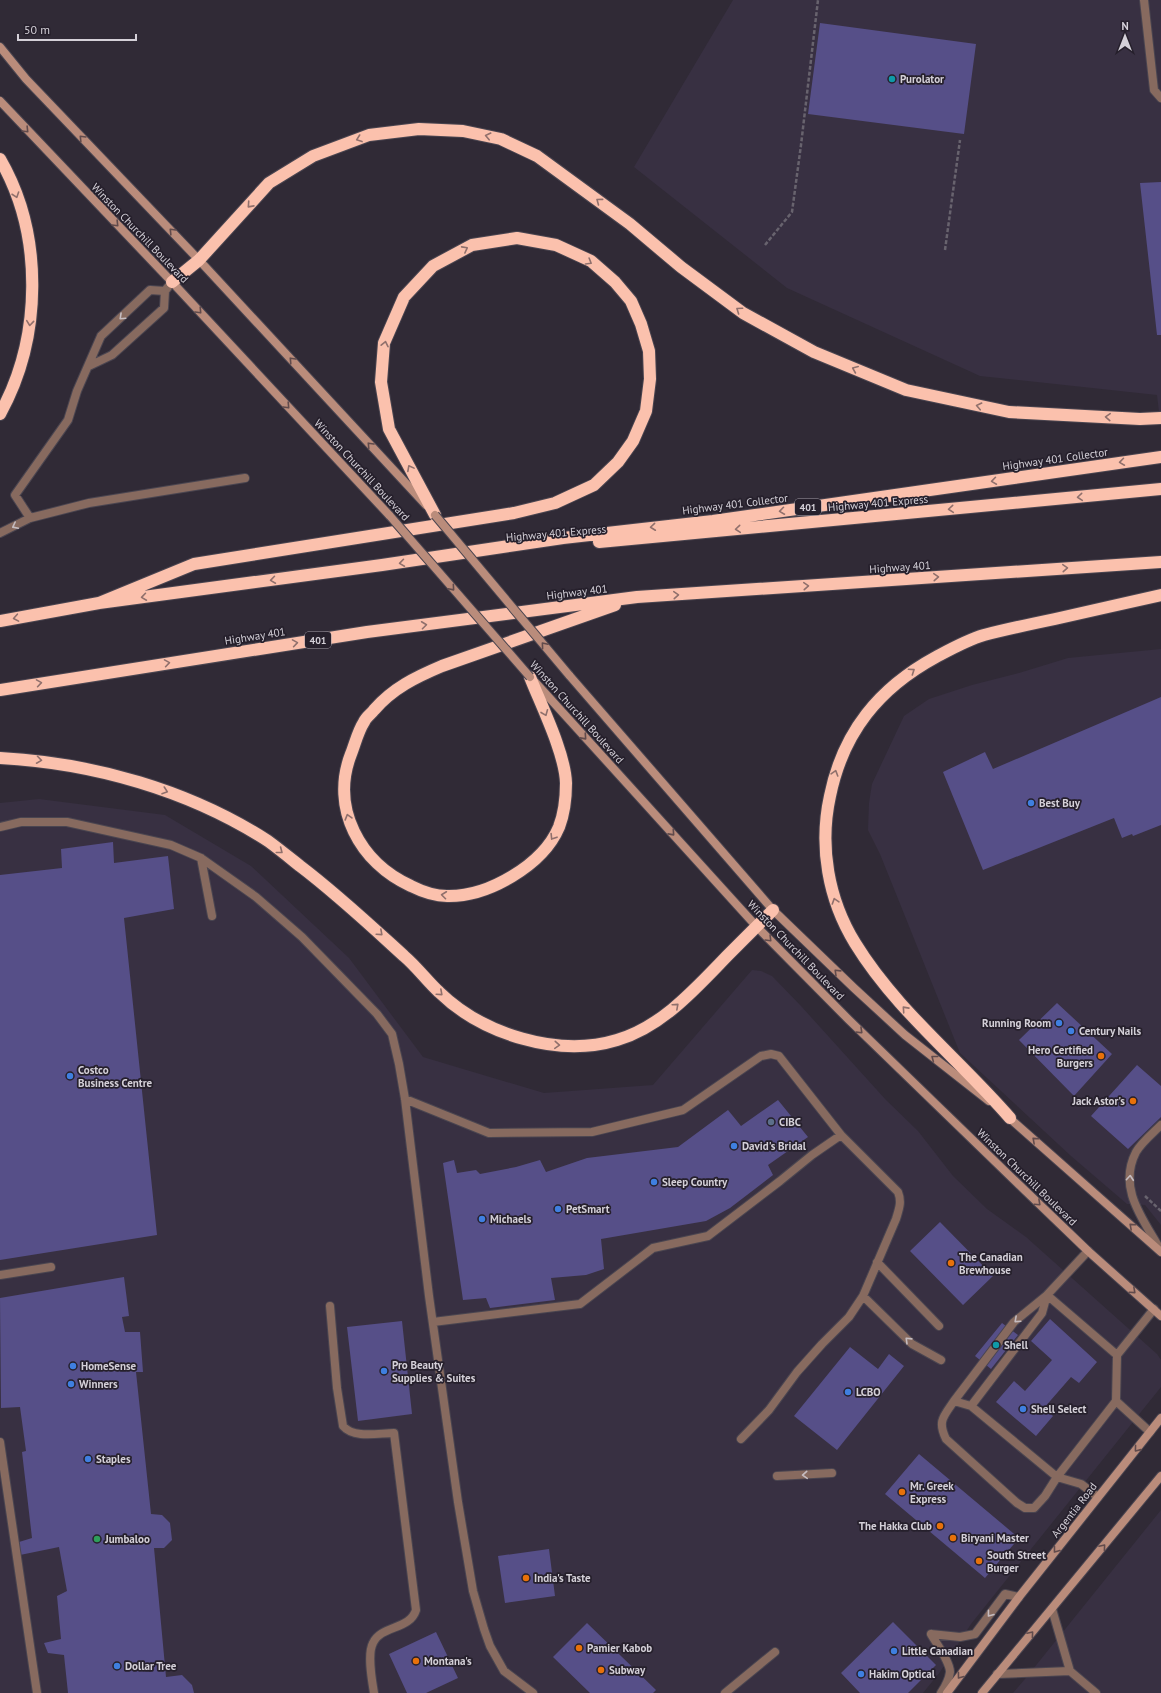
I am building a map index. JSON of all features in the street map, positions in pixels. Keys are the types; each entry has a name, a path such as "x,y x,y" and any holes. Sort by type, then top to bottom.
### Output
{"highway":[{"path":"169,287 199,260 269,183 313,156 369,135 419,129 463,131 500,139 537,156 630,224 681,267 743,314 814,352 892,385 906,390 1009,412 1140,419 1161,418"},
{"path":"0,159 8,173 23,216 31,260 33,300 29,333 22,365 11,394 0,414"},
{"path":"99,603 194,564 514,514 555,503 594,485 618,462 634,442 646,411 650,379 648,351 641,324 631,301 615,282 591,261 556,245 517,238 472,245 433,266 404,297 384,342 381,382 389,429 435,514"},
{"name":"Highway 401 Collector","path":"454,555 563,538 729,518 1161,457"},
{"name":"Highway 401 Express","path":"454,555 1161,489"},
{"name":"401","path":"0,621 99,603 454,555"},
{"name":"Highway 401","path":"0,690 367,632 637,598 1161,562"},
{"path":"1010,1118 986,1090 911,1015 883,984 849,932 835,901 826,857 827,810 835,774 849,739 870,708 897,682 911,671 950,649 982,635 1161,595"},
{"path":"530,676 553,734 564,769 566,784 564,808 559,827 545,849 528,864 503,882 486,890 446,896 421,890 397,880 376,862 359,842 351,826 346,808 348,764 364,722 380,703 397,688 420,675 442,666 637,598"},
{"path":"0,758 36,760 86,768 167,792 223,815 269,842 335,893 414,964 439,992 468,1016 503,1033 525,1040 554,1045 582,1046 616,1041 642,1030 669,1012 700,984 773,910"}],"main road":[{"name":"Winston Churchill Boulevard","path":"0,47 26,79 199,260 435,514 569,675 773,910 905,1035 1010,1118 1161,1252"},
{"name":"Winston Churchill Boulevard","path":"0,101 169,287 390,516 530,676 757,927 877,1047 1088,1250 1161,1316"},
{"name":"Argentia Road","path":"947,1693 1019,1596 1161,1418"},
{"path":"982,1693 1161,1476"}],"lane":[{"path":"1144,0 1154,90 1161,98"},
{"path":"30,518 15,495 68,420 77,392 101,336 150,290 169,287 164,308 112,355 89,366"},
{"path":"0,533 30,518 90,503 245,478"},
{"path":"0,827 21,822 67,822 171,845 201,858 256,897 302,937 377,1014 392,1034 405,1100 433,1322 458,1502 473,1591 490,1646 504,1671 533,1693"},
{"path":"201,858 212,916"},
{"path":"405,1100 489,1133 592,1132 683,1110 761,1056 771,1054 779,1056 841,1135 898,1192 900,1207 863,1296 849,1317 802,1366 769,1410 741,1439"},
{"path":"1161,1126 1136,1152 1131,1170 1129,1187 1132,1200 1161,1252"},
{"path":"433,1322 580,1304 654,1248 708,1236 812,1155 841,1135"},
{"path":"1088,1250 1047,1295 1014,1322 941,1419 941,1430 946,1439 1017,1503 1025,1508 1034,1508 1045,1496 1116,1401 1117,1356 1154,1309"},
{"path":"877,1262 939,1326"},
{"path":"0,1275 51,1267"},
{"path":"1047,1295 1117,1356"},
{"path":"970,1406 1042,1313 1047,1295"},
{"path":"863,1296 912,1344 941,1360"},
{"path":"330,1306 337,1388 343,1426 351,1432 362,1434 394,1433 416,1610 414,1617 406,1623 391,1628 376,1637 372,1643 370,1652 374,1693"},
{"path":"954,1401 970,1406 1057,1478 1081,1484 1098,1497"},
{"path":"1116,1401 1150,1432"},
{"path":"0,1442 37,1693"},
{"path":"778,1476 832,1473"},
{"path":"941,1693 947,1682 950,1671 946,1660 931,1634 960,1637 974,1634 1005,1594 1019,1596"},
{"path":"1052,1609 1070,1671 1096,1693"},
{"path":"725,1693 775,1652"},
{"path":"997,1674 1070,1671"}],"path":[{"path":"766,245 792,212 801,151 818,0"},
{"path":"945,250 960,140"},
{"path":"1144,1195 1161,1211"}],"shaded area":[{"path":"733,0 1161,0 1161,412 1159,412 1157,395 980,376 787,288 634,167"},
{"path":"1161,649 1161,1225 1145,1205 1127,1204 1071,1156 960,1053 880,854 868,830 869,803 872,784 904,716 929,699 972,685 1068,658"},
{"path":"39,799 165,815 251,866 349,958 423,1057 544,1093 653,1085 752,970 761,971 772,976 886,1100 918,1131 953,1176 987,1209 1026,1237 1157,1354 1161,1360 1161,1387 971,1624 940,1672 923,1693 0,1693 0,803"},
{"path":"1161,1510 1161,1693 1013,1693 1025,1679"}],"building":[{"name":"Purolator","path":"820,23 976,44 964,134 808,114"},
{"path":"1161,182 1161,335 1157,335 1140,183"},
{"path":"1161,697 1161,825 1133,836 1132,834 1122,838 1114,818 983,870 943,772 985,752 993,769"},
{"name":"Costco Business Centre","path":"113,842 114,863 168,856 174,909 124,918 157,1235 0,1260 0,875 62,868 61,849"},
{"path":"1057,1003 1112,1054 1074,1096 1019,1040"},
{"name":"Jack Astor's","path":"1137,1065 1161,1086 1161,1117 1128,1149 1091,1116"},
{"path":"778,1100 808,1137 768,1165 773,1175 730,1208 706,1221 601,1239 604,1269 586,1275 551,1278 555,1300 490,1308 486,1298 463,1300 443,1163 454,1160 457,1173 476,1170 480,1174 516,1167 540,1160 546,1172 587,1158 678,1147 728,1110 741,1126"},
{"name":"The Canadian Brewhouse","path":"940,1222 993,1276 963,1305 910,1251"},
{"path":"124,1277 129,1316 122,1317 125,1332 140,1332 143,1372 136,1372 151,1514 162,1515 170,1523 172,1540 164,1548 154,1548 166,1677 182,1675 192,1685 194,1693 68,1693 64,1655 48,1653 44,1643 61,1639 57,1596 67,1591 59,1547 20,1555 19,1542 32,1538 22,1452 26,1451 20,1407 1,1408 0,1298"},
{"name":"Shell","path":"1050,1319 1097,1362 1079,1383 1071,1377 1044,1408 1053,1416 1036,1436 996,1402 1014,1381 1025,1391 1052,1360 1031,1341"},
{"path":"402,1321 412,1414 358,1421 347,1327"},
{"name":"Shell","path":"1002,1323 1018,1335 991,1369 975,1356"},
{"name":"LCBO","path":"850,1347 878,1369 889,1354 904,1366 837,1450 794,1416"},
{"path":"919,1454 1019,1538 985,1578 885,1494"},
{"path":"549,1549 555,1596 505,1603 498,1556"},
{"path":"893,1622 936,1665 908,1693 860,1693 841,1673"},
{"path":"587,1623 656,1690 653,1693 590,1693 553,1657"},
{"path":"436,1632 458,1678 426,1693 407,1693 389,1654"}],"place":[{"name":"Purolator","path":"892,79"},
{"name":"Best Buy","path":"1031,803"},
{"name":"Running Room","path":"1059,1023"},
{"name":"Century Nails","path":"1071,1031"},
{"name":"Hero Certified Burgers","path":"1101,1056"},
{"name":"Costco Business Centre","path":"70,1076"},
{"name":"Jack Astor's","path":"1133,1101"},
{"name":"CIBC","path":"771,1122"},
{"name":"David's Bridal","path":"734,1146"},
{"name":"Sleep Country","path":"654,1182"},
{"name":"PetSmart","path":"558,1209"},
{"name":"Michaels","path":"482,1219"},
{"name":"The Canadian Brewhouse","path":"951,1263"},
{"name":"Shell","path":"996,1345"},
{"name":"HomeSense","path":"73,1366"},
{"name":"Pro Beauty Supplies & Suites","path":"384,1371"},
{"name":"Winners","path":"71,1384"},
{"name":"LCBO","path":"848,1392"},
{"name":"Shell Select","path":"1023,1409"},
{"name":"Staples","path":"88,1459"},
{"name":"Mr. Greek Express","path":"902,1492"},
{"name":"The Hakka Club","path":"940,1526"},
{"name":"Biryani Master","path":"953,1538"},
{"name":"Jumbaloo","path":"97,1539"},
{"name":"South Street Burger","path":"979,1561"},
{"name":"India's Taste","path":"526,1578"},
{"name":"Pamier Kabob","path":"579,1648"},
{"name":"Little Canadian","path":"894,1651"},
{"name":"Montana's","path":"416,1661"},
{"name":"Dollar Tree","path":"117,1666"},
{"name":"Subway","path":"601,1670"},
{"name":"Hakim Optical","path":"861,1674"}]}
